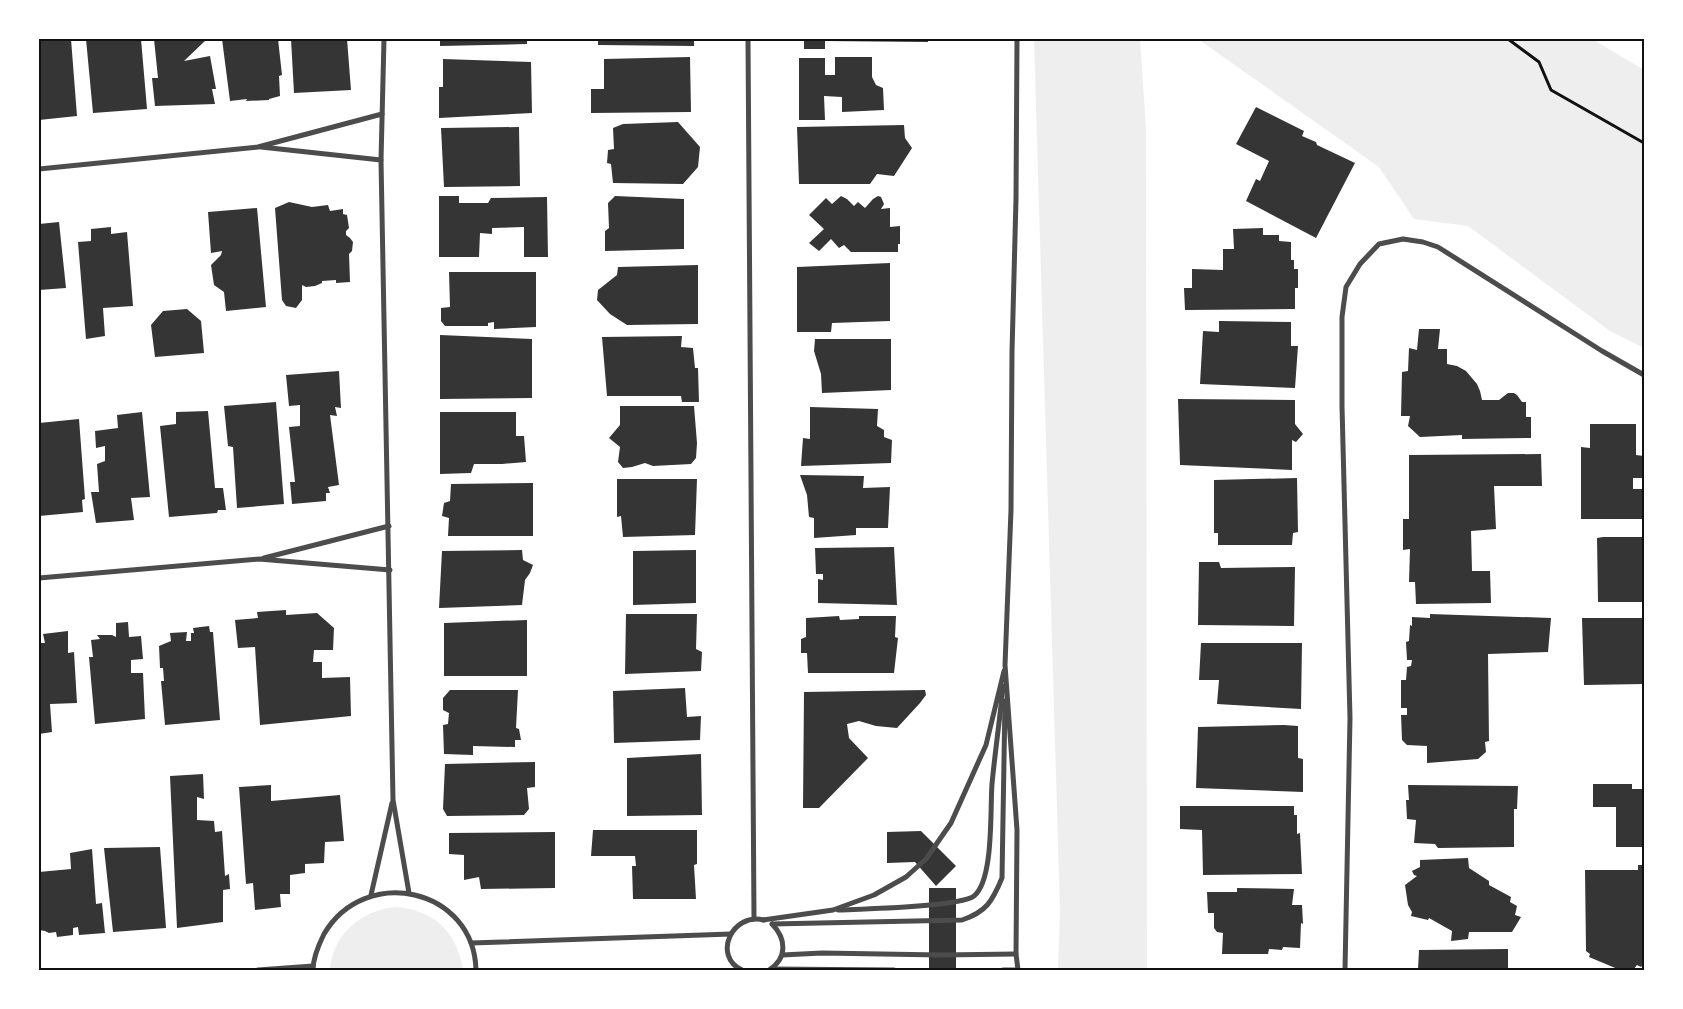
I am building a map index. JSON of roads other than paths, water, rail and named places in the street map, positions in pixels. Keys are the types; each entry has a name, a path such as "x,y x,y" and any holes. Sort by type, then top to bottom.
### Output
{"street":[{"path":"384,39 381,160 393,800 409,893"},
{"path":"748,39 754,918"},
{"path":"742,970 732,961 728,952 728,943 730,934 736,926 745,920 754,918 772,924 962,920 976,916 986,907 995,896 1002,878 1005,665 1011,510 1017,39"},
{"path":"39,169 258,147 382,114"},
{"path":"258,147 381,160"},
{"path":"1345,970 1350,718 1342,406 1342,317 1346,287 1360,264 1379,244 1403,238 1423,242 1438,247 1594,346 1644,375"},
{"path":"39,578 259,559 389,526"},
{"path":"259,559 390,570"},
{"path":"763,920 833,910 944,904 964,901 975,895 982,884 986,872 992,786 1005,665"},
{"path":"833,910 874,896 899,882 926,858 941,839 962,803 986,745 1005,665"},
{"path":"1003,970 1018,970 1016,954 1017,830 1005,665"},
{"path":"371,895 393,800"},
{"path":"258,970 313,968 319,943 331,922 349,906 371,895 390,892 409,893 425,897 440,905 452,915 463,928 471,943 476,970"},
{"path":"771,970 778,963 782,955 783,946 782,937 772,924"},
{"path":"471,943 730,934"},
{"path":"782,955 822,953 1016,954"},
{"path":"771,970 894,970"}]}
